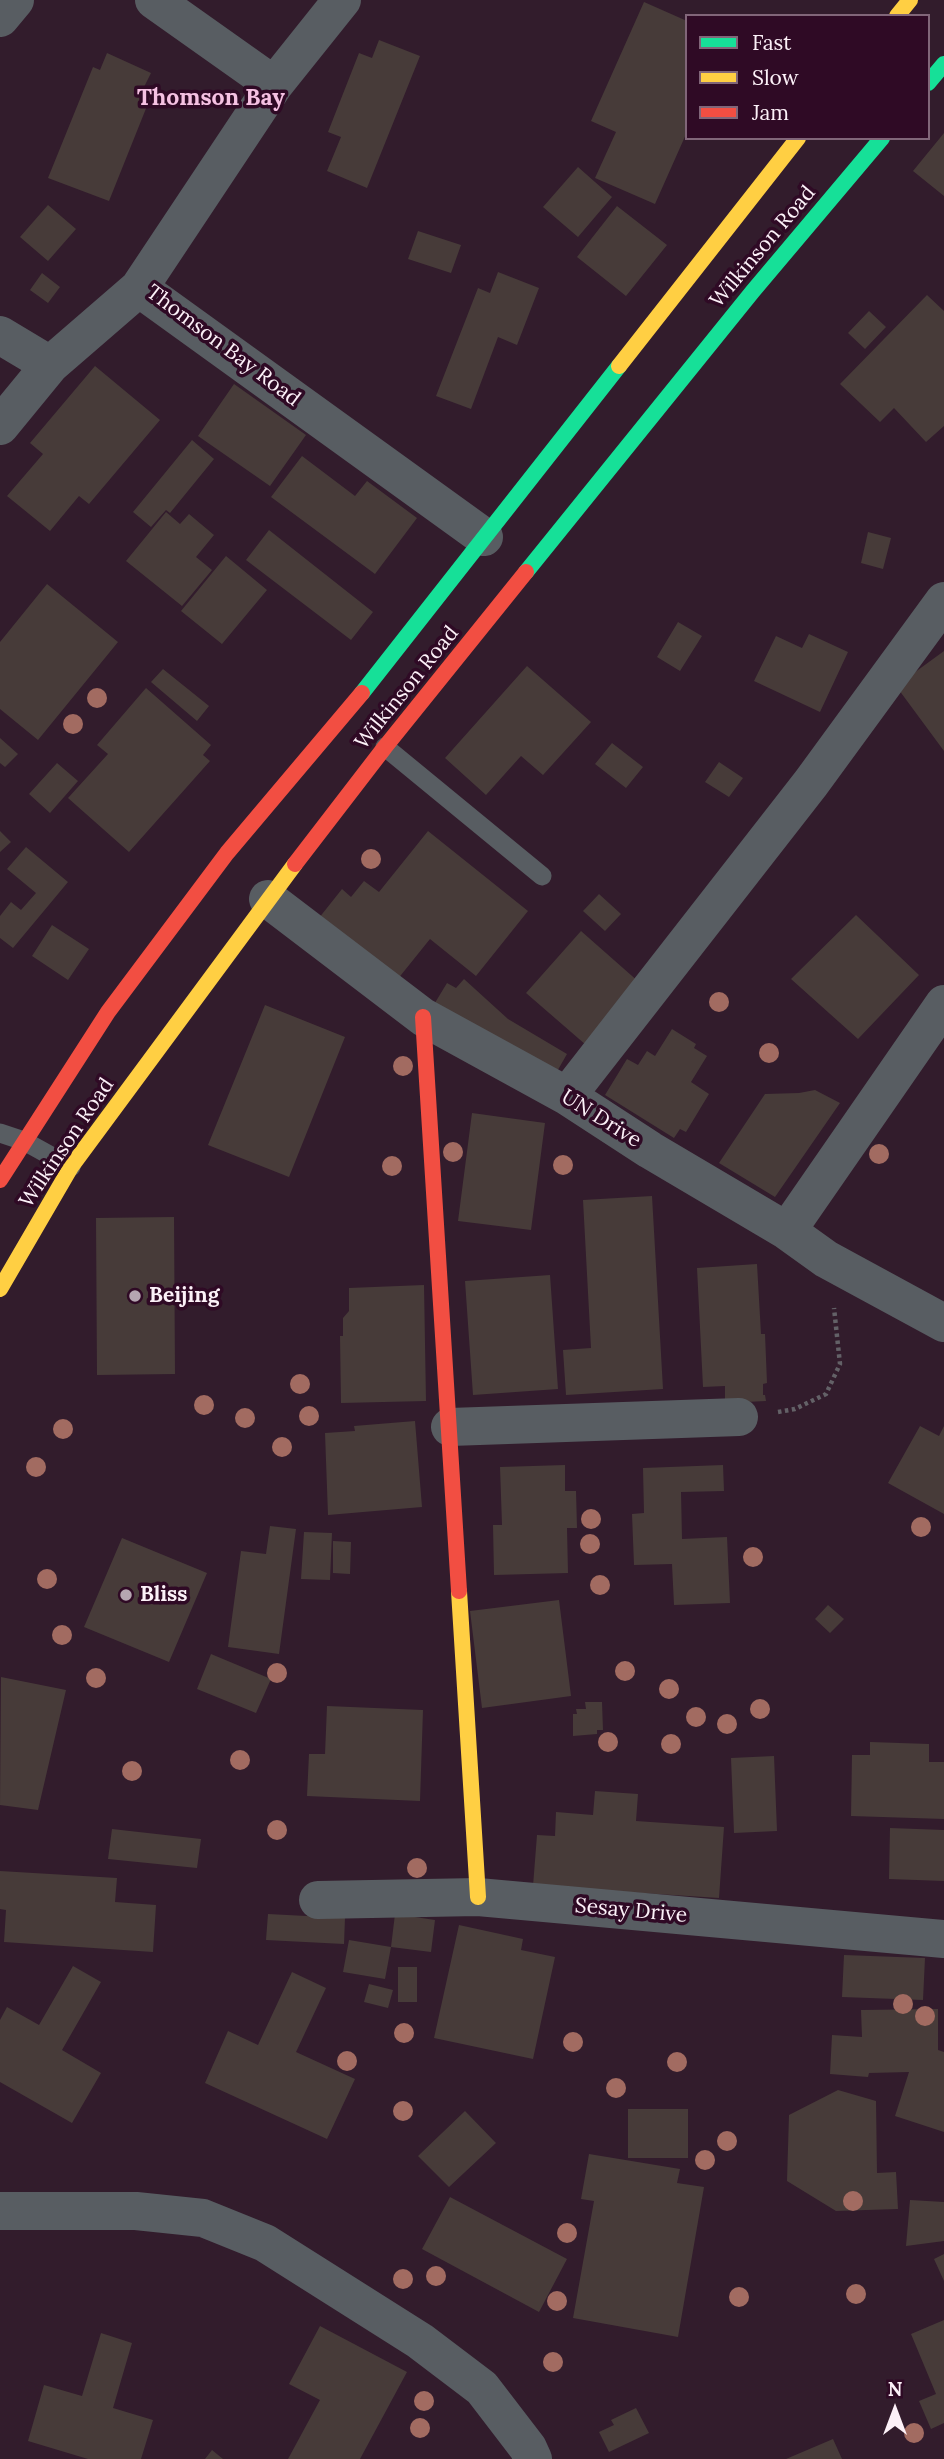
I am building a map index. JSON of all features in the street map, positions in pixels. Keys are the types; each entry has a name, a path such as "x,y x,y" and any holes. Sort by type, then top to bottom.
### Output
{"main road":[{"path":"930,81 944,64"},
{"name":"Wilkinson Road","path":"0,1180 108,1012 227,853 347,712 796,140"},
{"name":"Wilkinson Road","path":"0,1289 71,1167 268,899 385,747 744,302 879,140"},
{"path":"423,1017 478,1897"}],"street":[{"path":"0,18 15,0"},
{"path":"154,0 274,85"},
{"name":"Thomson Bay Road","path":"342,0 274,85 139,288 484,537"},
{"path":"0,426 50,365 139,288"},
{"path":"0,335 50,365"},
{"path":"567,1096 811,783 944,601"},
{"name":"UN Drive","path":"268,899 423,1017 567,1096 650,1150 787,1231 826,1259 944,1324"},
{"path":"787,1231 944,1004"},
{"path":"450,1427 739,1417"},
{"name":"Sesay Drive","path":"318,1900 478,1897 944,1939"},
{"path":"0,2211 136,2211 202,2218 265,2243 420,2341 482,2388 528,2448 533,2459"}],"lane":[{"path":"385,747 542,876"},
{"path":"0,1133 24,1141 71,1167"}],"path":[{"path":"739,1417 794,1409 826,1394 840,1364 838,1333 826,1259"}],"building":[{"path":"644,2 685,20 685,136 655,204 595,178 616,132 591,121"},
{"path":"379,40 420,56 367,188 327,171 341,137 328,132 359,53 372,58"},
{"path":"107,53 151,73 144,87 153,91 109,201 48,178 93,67 100,70"},
{"path":"944,133 944,196 913,171"},
{"path":"578,167 612,197 578,237 543,207"},
{"path":"48,205 76,229 48,261 20,237"},
{"path":"617,206 667,245 626,296 577,257"},
{"path":"418,231 461,245 451,273 408,259"},
{"path":"498,272 539,288 517,345 498,337 471,409 436,396 478,288 490,293"},
{"path":"42,273 60,287 48,303 30,290"},
{"path":"927,295 944,311 944,426 926,442 894,408 880,422 840,384"},
{"path":"869,311 886,327 865,349 848,333"},
{"path":"95,366 160,420 89,504 79,496 50,531 7,496 43,454 30,443"},
{"path":"234,384 306,435 270,486 198,436"},
{"path":"192,440 214,459 170,513 166,510 151,527 133,512"},
{"path":"302,456 355,496 367,481 417,518 375,574 271,497"},
{"path":"166,512 180,524 189,514 214,535 196,557 212,570 182,606 126,561"},
{"path":"269,530 373,612 351,640 246,560"},
{"path":"868,532 891,538 883,569 861,563"},
{"path":"226,556 267,590 222,644 181,611"},
{"path":"47,584 118,642 38,740 0,709 0,642"},
{"path":"678,622 702,636 680,671 657,657"},
{"path":"809,634 848,652 820,712 754,681 776,636 802,648"},
{"path":"944,651 944,751 896,686"},
{"path":"527,666 591,722 543,775 521,756 486,795 445,758"},
{"path":"163,669 209,706 197,721 151,682"},
{"path":"146,688 211,745 203,755 210,761 129,852 68,798 108,754 97,745"},
{"path":"0,738 18,754 5,767 0,763"},
{"path":"612,743 643,767 626,788 595,764"},
{"path":"719,762 743,778 729,797 705,782"},
{"path":"57,763 78,781 50,813 29,794"},
{"path":"0,831 11,842 0,852"},
{"path":"428,831 528,911 476,976 430,939 393,985 315,923 342,889 351,897 364,881 379,892"},
{"path":"26,847 68,882 13,948 0,938 0,916 11,902 21,910 36,893 7,869"},
{"path":"599,894 621,914 605,931 583,911"},
{"path":"856,915 919,975 858,1039 791,979"},
{"path":"52,925 89,949 68,980 32,956"},
{"path":"581,931 640,983 586,1045 526,993"},
{"path":"464,979 508,1019 567,1054 551,1082 430,1011 447,983 456,988"},
{"path":"265,1005 345,1037 289,1177 208,1145"},
{"path":"672,1029 696,1044 694,1048 707,1056 691,1082 709,1094 686,1132 680,1129 674,1138 605,1095 627,1059 638,1065 647,1051 655,1056"},
{"path":"815,1090 840,1103 775,1197 719,1163 765,1094"},
{"path":"472,1113 545,1123 531,1230 458,1221"},
{"path":"652,1196 663,1389 566,1395 563,1350 591,1348 583,1200"},
{"name":"Beijing","path":"174,1217 175,1374 97,1375 96,1218"},
{"path":"757,1264 761,1334 765,1334 767,1383 763,1384 763,1395 766,1401 725,1403 725,1386 703,1387 697,1268"},
{"path":"550,1275 558,1389 473,1395 465,1281"},
{"path":"424,1285 426,1401 341,1403 340,1336 343,1336 343,1318 349,1311 349,1288"},
{"path":"415,1421 422,1507 328,1515 325,1433 355,1431 354,1426"},
{"path":"920,1426 939,1436 944,1426 944,1514 888,1483"},
{"path":"565,1465 565,1491 576,1491 577,1528 567,1528 568,1573 494,1575 493,1525 502,1525 500,1467"},
{"path":"723,1465 724,1491 681,1492 682,1539 727,1537 730,1603 674,1605 672,1564 634,1565 632,1514 644,1513 643,1468"},
{"path":"270,1526 296,1529 279,1654 228,1647 241,1551 266,1554"},
{"path":"304,1532 332,1533 330,1580 301,1579"},
{"path":"122,1538 207,1573 169,1662 84,1627"},
{"path":"333,1541 351,1542 350,1574 333,1573"},
{"path":"559,1600 571,1696 482,1708 470,1611"},
{"path":"828,1605 844,1619 830,1633 815,1619"},
{"path":"211,1654 271,1679 256,1713 197,1689"},
{"path":"1,1677 66,1690 38,1810 0,1805"},
{"path":"585,1702 602,1702 603,1730 597,1730 597,1734 573,1736 573,1714 577,1714 576,1709 586,1709"},
{"path":"327,1706 423,1710 420,1801 307,1796 309,1754 325,1754"},
{"path":"870,1742 929,1744 929,1762 944,1762 944,1819 851,1816 852,1755 870,1755"},
{"path":"774,1756 777,1831 734,1833 731,1758"},
{"path":"595,1791 638,1794 636,1821 724,1827 719,1898 533,1886 537,1835 555,1836 556,1812 593,1815"},
{"path":"890,1828 944,1830 944,1881 889,1879"},
{"path":"112,1829 201,1839 197,1868 108,1859"},
{"path":"0,1871 117,1878 115,1902 156,1905 153,1952 4,1942 6,1910 0,1909"},
{"path":"268,1914 345,1918 344,1944 266,1940"},
{"path":"395,1914 435,1920 431,1952 391,1947"},
{"path":"459,1925 523,1939 521,1950 555,1957 533,2059 434,2038"},
{"path":"349,1940 391,1947 385,1979 343,1972"},
{"path":"844,1955 925,1958 923,2000 842,1997"},
{"path":"73,1966 101,1982 62,2050 101,2073 72,2123 0,2082 0,2020 7,2007 39,2025"},
{"path":"398,1967 417,1967 417,2002 398,2002"},
{"path":"292,1972 326,1988 296,2052 355,2079 327,2139 205,2083 228,2031 258,2045"},
{"path":"369,1984 393,1990 388,2008 364,2002"},
{"path":"938,2009 938,2050 944,2052 944,2132 895,2116 909,2072 869,2073 868,2077 830,2074 832,2035 862,2037 861,2010"},
{"path":"838,2090 876,2101 877,2173 896,2172 898,2209 836,2211 787,2181 789,2115"},
{"path":"628,2109 688,2109 688,2158 628,2158"},
{"path":"465,2111 496,2143 449,2187 418,2156"},
{"path":"589,2154 680,2169 677,2183 704,2187 678,2337 573,2318 594,2201 581,2199"},
{"path":"450,2197 567,2259 539,2312 422,2249"},
{"path":"910,2200 944,2202 944,2241 906,2246"},
{"path":"944,2254 944,2281 934,2259"},
{"path":"944,2320 944,2423 931,2429 919,2401 936,2394 911,2334"},
{"path":"320,2326 407,2372 360,2459 288,2459 320,2400 289,2384"},
{"path":"101,2333 132,2343 113,2408 153,2420 141,2459 88,2459 28,2441 44,2385 82,2396"},
{"path":"636,2408 649,2433 609,2452 599,2432 614,2425 611,2420"},
{"path":"833,2439 842,2459 786,2459"},
{"path":"212,2450 223,2459 205,2459"}],"traffic: fast":[{"path":"930,81 944,64"},
{"path":"526,572 753,291 880,140"},
{"path":"362,693 619,366"}],"traffic: slow":[{"path":"899,14 910,0"},
{"path":"619,366 796,140"},
{"path":"0,1289 71,1167 295,864"},
{"path":"459,1591 478,1897"}],"traffic: jam":[{"path":"295,864 526,572"},
{"path":"0,1180 108,1012 227,853 362,693"},
{"path":"423,1017 459,1591"}],"place":[{"name":"Beijing","path":"135,1296"},
{"name":"Bliss","path":"126,1595"}],"district":[{"name":"Thomson Bay","path":"211,98"}]}
